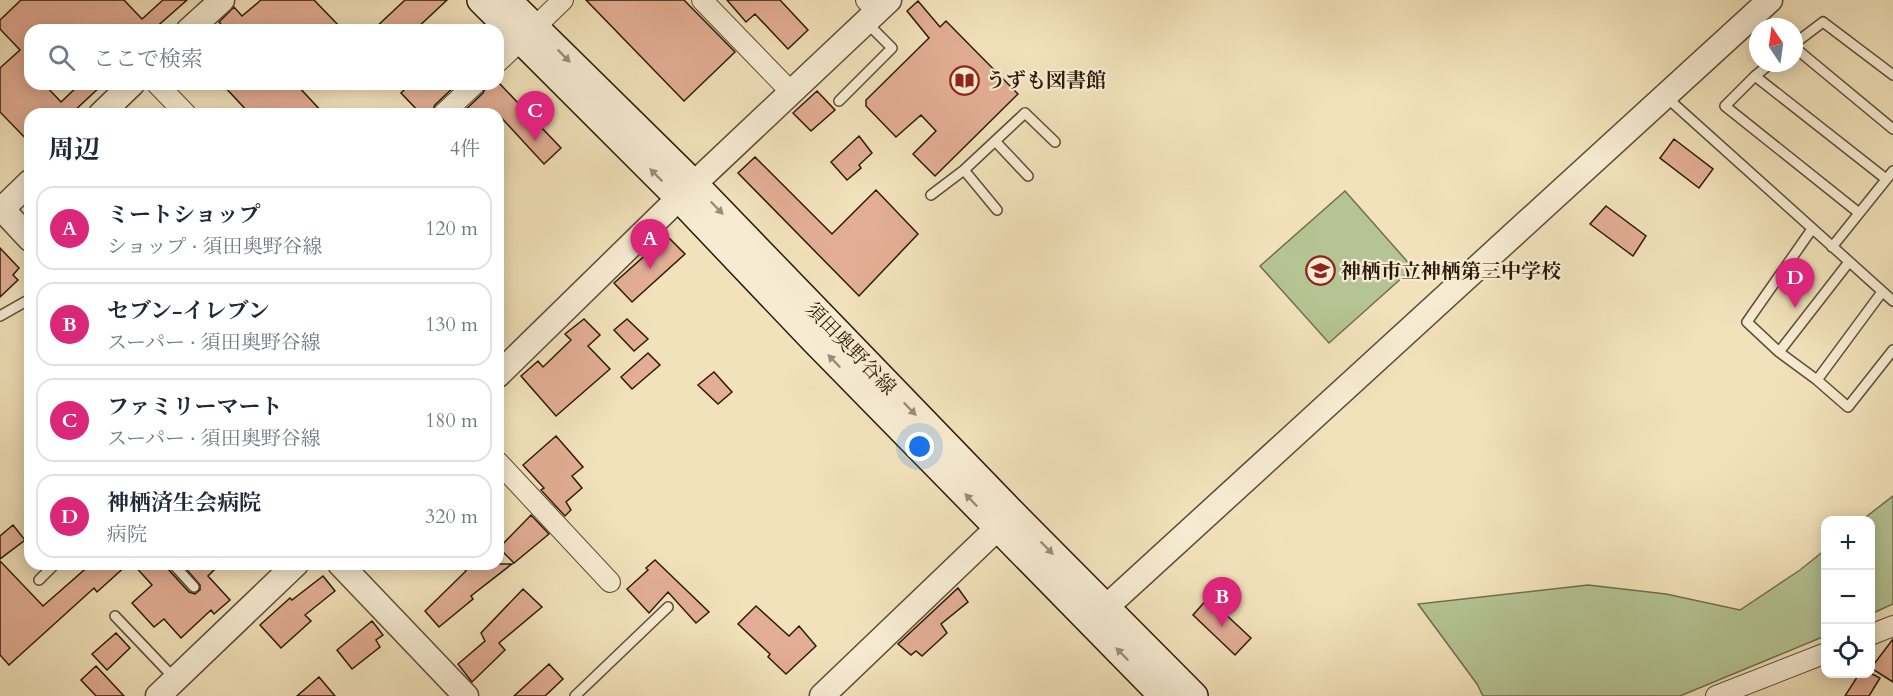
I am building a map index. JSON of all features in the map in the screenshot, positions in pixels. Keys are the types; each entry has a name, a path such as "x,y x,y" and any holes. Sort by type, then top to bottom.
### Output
{"main road":[{"name":"須田奥野谷線","path":"481,0 528,34 686,191 1172,692"},
{"name":"須田奥野谷線","path":"507,0 528,34"}],"street":[{"path":"196,24 222,0"},
{"path":"504,56 563,0"},
{"path":"1098,614 1770,0"},
{"path":"710,3 791,92"},
{"path":"504,369 791,92 874,8"},
{"path":"107,108 126,90"},
{"path":"163,90 180,108"},
{"path":"450,108 469,90"},
{"path":"24,188 1,209 24,233"},
{"path":"504,468 610,582"},
{"path":"822,696 1005,521"},
{"path":"158,696 290,570"},
{"path":"346,570 466,696"},
{"path":"1875,633 1893,626"},
{"path":"1718,696 1821,655"}],"lane":[{"path":"839,101 892,48 874,8"},
{"path":"1803,39 1823,22 1893,75"},
{"path":"1803,54 1893,129"},
{"path":"1760,72 1725,106 1859,213"},
{"path":"1755,76 1886,179"},
{"path":"1665,96 1893,301"},
{"path":"931,195 964,170 1026,113 1055,142"},
{"path":"995,141 1028,176"},
{"path":"964,170 997,210"},
{"path":"1832,247 1893,171"},
{"path":"1812,229 1747,322 1779,352 1848,407 1893,350"},
{"path":"1779,352 1849,262"},
{"path":"1817,380 1882,292"},
{"path":"0,316 24,302"},
{"path":"39,580 49,570"},
{"path":"178,570 194,587"},
{"path":"575,696 668,607"},
{"path":"115,616 176,679"}],"green space":[{"path":"1345,191 1413,268 1329,343 1260,266"},
{"path":"1893,496 1893,604 1875,612 1875,516 1867,516"},
{"path":"1821,553 1821,638 1680,696 1483,696 1477,684 1418,604 1588,585 1666,594 1740,610"}],"building":[{"path":"21,0 124,0 142,19 163,0 187,0 160,24 24,24 24,90 50,90 61,102 74,90 97,90 77,108 24,108 24,137 0,112 0,68 20,50 0,29 0,20"},
{"path":"261,0 314,0 337,24 221,24 219,22 234,7 242,16"},
{"path":"405,0 447,0 421,24 379,24"},
{"path":"586,0 684,0 735,52 684,101"},
{"path":"727,0 780,0 808,30 788,49 755,14 746,22"},
{"path":"918,1 940,27 946,21 1018,94 935,176 913,154 936,131 921,115 896,137 866,106 866,100 929,38 907,11"},
{"path":"504,88 561,148 544,164 504,121 504,108 467,108 484,90"},
{"path":"228,90 302,90 318,108 244,108"},
{"path":"404,90 451,90 434,108 415,108 401,93"},
{"path":"817,91 835,110 811,131 793,113"},
{"path":"859,136 872,153 859,165 861,168 847,180 831,162"},
{"path":"1674,139 1713,169 1699,188 1660,158"},
{"path":"755,157 832,234 876,190 918,234 859,296 738,173"},
{"path":"1606,206 1646,236 1633,256 1590,224"},
{"path":"667,236 685,254 632,302 614,283"},
{"path":"0,248 19,268 13,275 18,280 0,297"},
{"path":"584,319 600,335 588,346 610,369 556,416 521,376 538,361 543,367 571,340 565,334"},
{"path":"627,319 648,339 634,351 614,330"},
{"path":"648,353 660,365 632,389 621,377"},
{"path":"714,372 732,392 718,404 698,385"},
{"path":"556,436 583,467 572,476 582,488 566,502 571,510 565,516 541,490 544,488 523,465"},
{"path":"531,515 549,534 514,563 504,553 504,543"},
{"path":"13,525 24,541 0,559 0,536"},
{"path":"655,560 709,612 696,623 668,592 649,613 627,589 648,570 646,568"},
{"path":"0,561 43,606 84,570 121,570 97,592 94,588 9,665 0,655"},
{"path":"504,564 512,564 471,596 473,599 439,627 425,611 466,571 504,570"},
{"path":"138,570 169,570 189,592 195,594 200,590 200,585 187,570 214,570 208,576 230,600 214,614 211,610 181,638 164,619 154,627 132,603 152,585"},
{"path":"323,576 335,591 305,615 311,621 281,648 260,625 290,598 292,600"},
{"path":"958,588 968,602 941,624 947,633 922,656 916,651 911,655 898,644"},
{"path":"523,589 542,607 499,643 505,650 472,682 458,664 485,641 481,633"},
{"path":"1208,598 1251,638 1235,655 1193,615"},
{"path":"756,606 789,636 799,626 816,646 786,674 768,657 770,654 738,624"},
{"path":"372,621 383,635 376,640 380,647 352,669 337,650"},
{"path":"116,633 130,648 107,670 92,654"},
{"path":"1893,639 1893,682 1875,671 1875,663"},
{"path":"549,664 563,679 545,696 514,696"},
{"path":"96,666 124,696 96,696 81,680"},
{"path":"1875,676 1880,678 1869,696 1845,696 1856,678 1875,678"},
{"path":"319,677 335,696 297,696"}],"place":[{"name":"うずも図書館","path":"965,80"},
{"name":"ファミリーマート","path":"535,141"},
{"name":"ミートショップ","path":"650,269"},
{"name":"神栖市立神栖第三中学校","path":"1320,271"},
{"name":"神栖済生会病院","path":"1795,308"},
{"name":"セブン-イレブン","path":"1222,627"}]}
